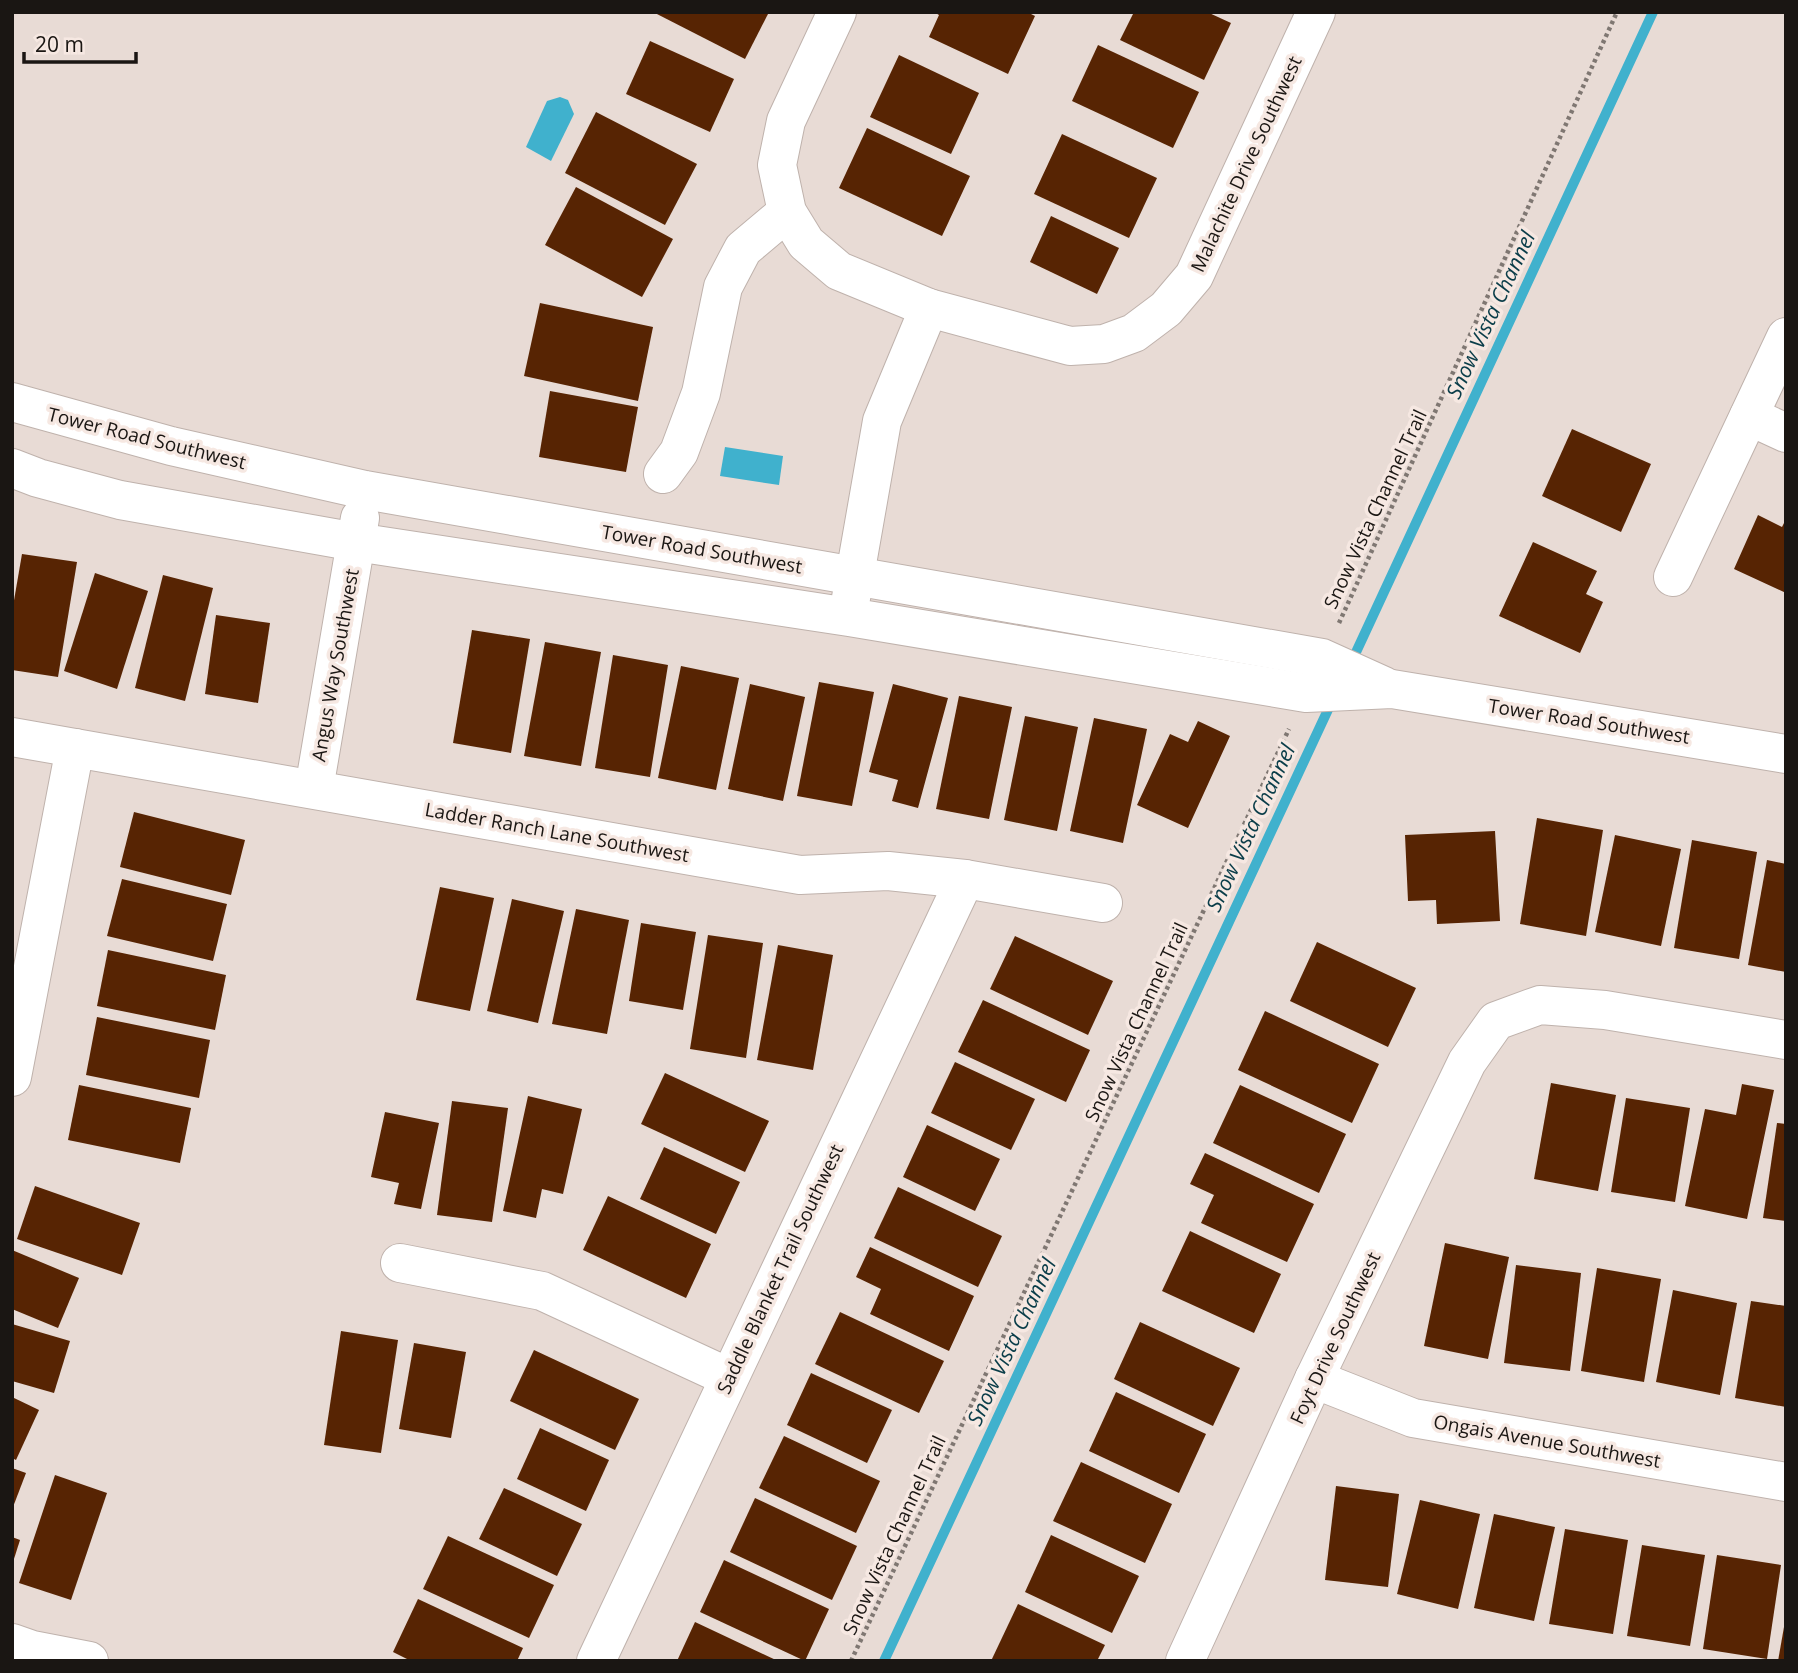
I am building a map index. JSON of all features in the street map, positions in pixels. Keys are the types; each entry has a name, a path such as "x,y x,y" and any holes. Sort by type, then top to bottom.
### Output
{"street":[{"name":"Malachite Drive Southwest","path":"837,12 786,121 777,165 787,212 806,243 839,271 929,308 1070,346 1104,344 1134,333 1166,309 1194,276 1316,12"},
{"path":"663,474 679,452 701,393 723,287 743,249 787,212"},
{"path":"849,617 882,421 929,308"},
{"path":"1673,577 1786,338"},
{"name":"Tower Road Southwest","path":"12,402 171,446 365,490 855,575 1317,681"},
{"path":"1749,416 1786,433"},
{"name":"Tower Road Southwest","path":"12,468 38,478 120,500 356,542 849,617 1392,689 1786,754"},
{"name":"Angus Way Southwest","path":"314,789 365,490"},
{"name":"Ladder Ranch Lane Southwest","path":"12,737 800,875 888,871 965,879 1103,903"},
{"path":"12,1077 75,748"},
{"name":"Saddle Blanket Trail Southwest","path":"596,1661 965,879"},
{"name":"Foyt Drive Southwest","path":"1185,1661 1314,1379 1467,1062 1496,1021 1540,1005 1605,1010 1786,1040"},
{"path":"400,1263 541,1291 728,1377"},
{"name":"Ongais Avenue Southwest","path":"1314,1379 1413,1418 1786,1482"},
{"path":"12,1643 32,1650 89,1661"}],"path":[{"name":"Snow Vista Channel Trail","path":"850,1661 1317,681 1617,12"}],"water":[{"path":"560,97 568,100 574,114 551,161 526,147 547,101"},
{"path":"725,447 783,456 779,485 720,476"}],"building":[{"path":"653,12 769,12 745,59"},
{"path":"934,12 1027,12 1035,16 1008,74 929,37 939,15"},
{"path":"1134,12 1207,12 1231,23 1204,80 1120,40"},
{"path":"650,41 734,79 710,132 626,94"},
{"path":"1098,45 1199,92 1173,148 1072,101"},
{"path":"899,55 979,93 951,154 870,117"},
{"path":"596,112 697,164 665,225 565,173"},
{"path":"867,128 970,176 942,236 839,188"},
{"path":"1062,134 1157,178 1129,238 1034,194"},
{"path":"576,187 673,239 642,297 545,245"},
{"path":"1051,216 1119,248 1097,294 1030,262"},
{"path":"540,303 653,327 638,401 524,376"},
{"path":"550,391 638,407 626,472 539,457"},
{"path":"1572,429 1651,464 1621,532 1542,496"},
{"path":"1758,515 1782,527 1786,519 1786,593 1734,569"},
{"path":"1533,542 1597,571 1586,594 1603,602 1580,653 1499,616"},
{"path":"22,554 77,562 58,677 12,670 12,612"},
{"path":"95,573 148,591 117,689 64,671"},
{"path":"163,575 213,588 185,701 135,688"},
{"path":"216,615 270,623 258,703 205,694"},
{"path":"472,630 530,639 511,753 453,743"},
{"path":"545,642 601,652 581,766 524,756"},
{"path":"613,655 668,665 650,777 595,768"},
{"path":"681,666 739,678 716,790 658,778"},
{"path":"819,682 874,692 852,806 797,796"},
{"path":"750,684 805,697 783,801 728,789"},
{"path":"893,684 948,698 918,808 892,801 898,780 869,772"},
{"path":"959,696 1012,707 989,819 936,809"},
{"path":"1025,716 1078,727 1057,831 1004,820"},
{"path":"1094,718 1147,729 1123,843 1070,831"},
{"path":"1198,721 1230,736 1188,828 1137,805 1170,734 1188,742"},
{"path":"134,812 245,840 231,895 120,867"},
{"path":"1537,818 1603,830 1586,936 1520,924"},
{"path":"1495,831 1500,921 1437,924 1436,900 1408,901 1405,835"},
{"path":"1615,835 1681,849 1661,946 1595,932"},
{"path":"1692,840 1757,852 1739,959 1674,948"},
{"path":"1767,860 1786,864 1786,972 1748,965"},
{"path":"122,879 227,904 213,961 107,936"},
{"path":"440,887 494,898 470,1011 416,1000"},
{"path":"512,899 564,911 538,1023 487,1011"},
{"path":"576,909 629,920 607,1034 552,1024"},
{"path":"641,923 696,932 683,1010 629,1001"},
{"path":"708,935 763,943 746,1058 690,1049"},
{"path":"1015,936 1113,981 1088,1035 990,989"},
{"path":"1317,942 1416,988 1388,1047 1290,1001"},
{"path":"778,945 833,955 813,1070 757,1060"},
{"path":"108,950 226,975 215,1030 97,1006"},
{"path":"983,1000 1090,1050 1066,1102 958,1052"},
{"path":"1265,1011 1379,1064 1352,1123 1238,1070"},
{"path":"97,1017 210,1040 199,1098 86,1075"},
{"path":"955,1062 1035,1099 1011,1150 931,1113"},
{"path":"665,1073 769,1121 745,1172 641,1124"},
{"path":"1551,1083 1616,1095 1598,1191 1534,1179"},
{"path":"1742,1084 1774,1090 1747,1219 1685,1206 1705,1109 1736,1115"},
{"path":"79,1085 191,1108 180,1163 68,1140"},
{"path":"1240,1085 1346,1134 1319,1193 1213,1143"},
{"path":"528,1096 582,1109 563,1194 542,1189 536,1218 503,1211"},
{"path":"1626,1098 1690,1108 1675,1202 1611,1192"},
{"path":"452,1101 508,1108 492,1222 437,1215"},
{"path":"385,1112 439,1123 421,1209 394,1204 399,1183 371,1177"},
{"path":"1777,1123 1786,1124 1786,1221 1763,1218"},
{"path":"927,1125 1000,1159 975,1211 903,1177"},
{"path":"664,1147 740,1182 716,1234 640,1199"},
{"path":"1205,1153 1314,1204 1287,1262 1201,1223 1214,1195 1190,1184"},
{"path":"35,1186 140,1223 122,1275 17,1239"},
{"path":"898,1187 1002,1236 978,1287 874,1238"},
{"path":"608,1196 711,1244 686,1298 583,1250"},
{"path":"1190,1231 1281,1274 1254,1333 1162,1291"},
{"path":"1445,1243 1509,1257 1488,1359 1424,1346"},
{"path":"870,1247 974,1296 949,1351 870,1314 881,1289 856,1277"},
{"path":"12,1250 79,1278 58,1328 12,1309"},
{"path":"1516,1265 1581,1273 1570,1371 1504,1363"},
{"path":"1597,1268 1661,1279 1644,1382 1581,1371"},
{"path":"1673,1290 1737,1303 1720,1395 1656,1382"},
{"path":"1751,1301 1786,1306 1786,1407 1735,1398"},
{"path":"840,1312 944,1361 919,1413 815,1364"},
{"path":"1140,1322 1240,1368 1213,1426 1114,1379"},
{"path":"12,1324 70,1341 54,1393 12,1381"},
{"path":"341,1331 398,1340 381,1453 324,1445"},
{"path":"414,1343 466,1352 451,1438 399,1429"},
{"path":"534,1350 639,1399 615,1450 510,1401"},
{"path":"811,1373 892,1410 867,1463 787,1425"},
{"path":"1116,1392 1206,1434 1179,1493 1089,1451"},
{"path":"12,1397 39,1410 16,1460 12,1458"},
{"path":"540,1428 609,1460 586,1511 517,1479"},
{"path":"784,1436 880,1481 856,1533 759,1488"},
{"path":"1081,1462 1172,1504 1145,1563 1053,1521"},
{"path":"12,1468 26,1473 13,1507 12,1507"},
{"path":"55,1475 107,1493 71,1600 19,1583"},
{"path":"1336,1486 1399,1494 1388,1587 1325,1580"},
{"path":"504,1488 582,1524 557,1576 479,1539"},
{"path":"755,1498 857,1546 832,1600 730,1552"},
{"path":"1420,1500 1480,1514 1458,1609 1397,1594"},
{"path":"1494,1514 1555,1527 1534,1621 1474,1608"},
{"path":"1565,1529 1628,1540 1613,1634 1549,1624"},
{"path":"1051,1535 1139,1576 1112,1633 1025,1592"},
{"path":"448,1536 554,1585 529,1638 423,1589"},
{"path":"12,1537 20,1540 13,1562 12,1562"},
{"path":"1642,1545 1705,1555 1690,1646 1627,1636"},
{"path":"1717,1555 1781,1565 1767,1659 1703,1649"},
{"path":"724,1560 829,1609 805,1661 700,1612"},
{"path":"418,1599 523,1648 517,1661 411,1661 393,1652"},
{"path":"1018,1604 1105,1645 1097,1661 991,1661"},
{"path":"695,1622 778,1661 677,1661"},
{"path":"1784,1627 1786,1661 1778,1661"}],"waterway":[{"name":"Snow Vista Channel","path":"1351,663 1653,12"},
{"name":"Snow Vista Channel","path":"884,1661 1333,699"}]}
